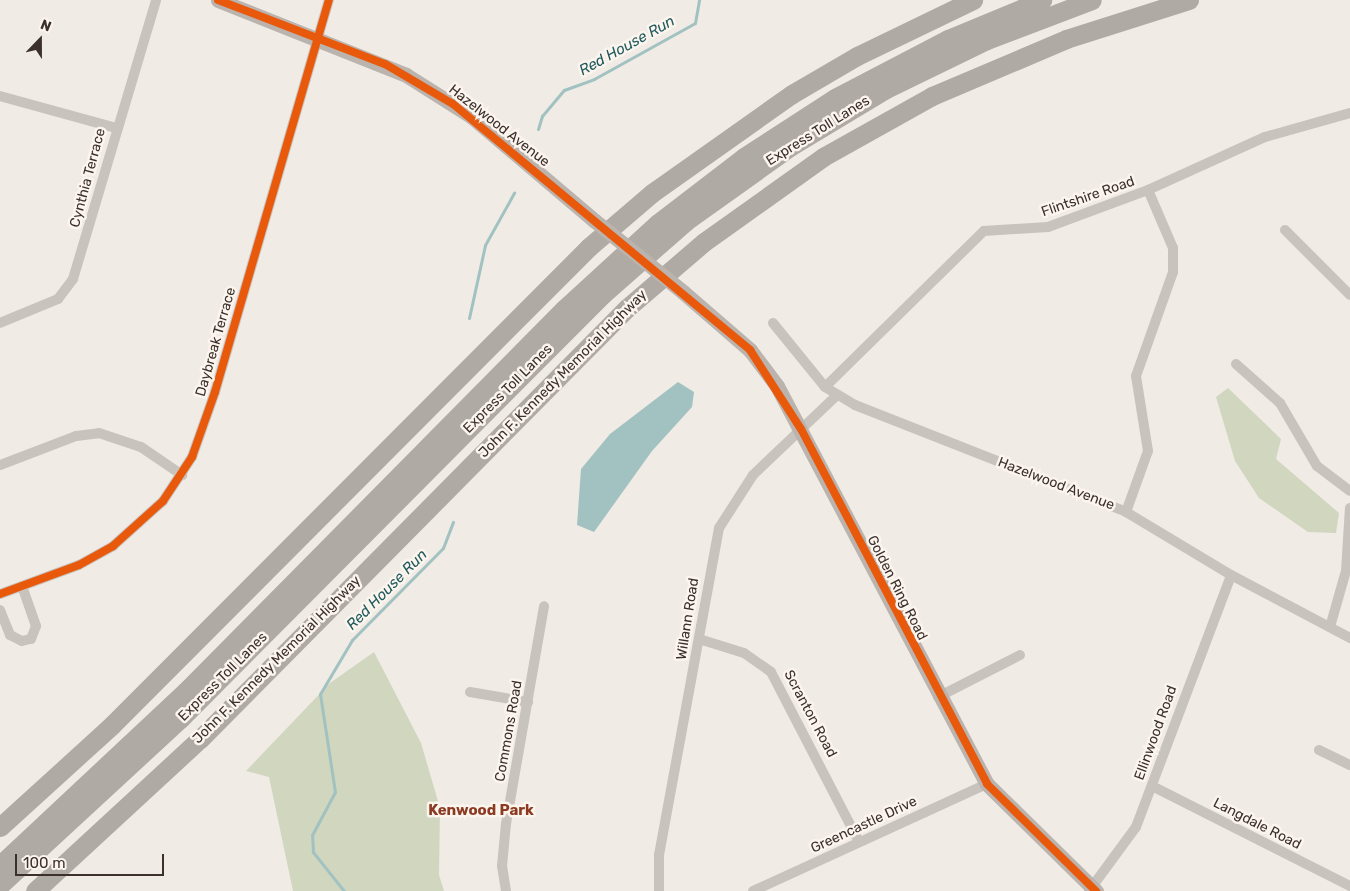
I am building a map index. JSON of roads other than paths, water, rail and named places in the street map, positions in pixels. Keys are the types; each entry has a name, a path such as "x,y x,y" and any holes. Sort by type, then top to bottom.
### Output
{"highway":[{"path":"0,827 112,725 589,247 652,193 792,94 857,56 973,0"},
{"name":"Express Toll Lanes","path":"0,865 186,691 571,302 658,222 736,162 835,98 940,43 1042,0"},
{"name":"Express Toll Lanes","path":"0,885 180,720 563,333 671,234 774,156 869,98 969,48 1092,0"},
{"name":"John F. Kennedy Memorial Highway","path":"35,891 200,739 627,308 704,242 823,157 932,96 1066,38 1189,0"}],"street":[{"name":"Cynthia Terrace","path":"0,323 51,303 70,287 84,251 116,128 156,0"},
{"name":"Hazelwood Avenue","path":"218,0 385,64 453,104 683,292"},
{"name":"Daybreak Terrace","path":"0,594 113,546 152,513 182,475 206,424 299,94 319,38 329,0"},
{"path":"0,96 116,128"},
{"name":"Flintshire Road","path":"825,387 973,237 992,228 1048,227 1148,190 1265,137 1350,114"},
{"path":"1126,512 1148,450 1136,376 1174,272 1173,248 1148,190"},
{"path":"1285,230 1350,295"},
{"name":"Golden Ring Road","path":"683,292 750,350 801,429 938,697 987,784 1093,890"},
{"name":"Hazelwood Avenue","path":"773,323 825,387 837,395 1126,512 1231,575 1350,638"},
{"path":"1236,364 1280,403 1317,466 1350,491"},
{"name":"Willann Road","path":"659,891 659,855 699,639 713,550 726,514 754,475 837,395"},
{"path":"0,464 76,436 98,434 141,448 182,475"},
{"path":"1330,627 1346,571 1350,508"},
{"name":"Ellinwood Road","path":"1093,890 1130,838 1152,786 1231,575"},
{"path":"0,610 10,635 22,642 31,639 36,626 22,586"},
{"name":"Commons Road","path":"506,891 502,866 506,824 544,606"},
{"name":"Scranton Road","path":"699,639 744,653 771,672 859,842"},
{"path":"938,697 1020,656"},
{"path":"470,692 528,702"},
{"path":"1320,750 1350,766"},
{"name":"Greencastle Drive","path":"752,891 987,784"},
{"name":"Langdale Road","path":"1152,786 1350,886"}],"water":[{"path":"678,382 694,392 692,407 652,451 594,532 577,525 581,469 610,434"}],"waterway":[{"name":"Red House Run","path":"538,129 542,116 564,90 594,79 695,23 699,0"},
{"name":"Red House Run","path":"469,318 485,245 514,193"},
{"name":"Red House Run","path":"344,891 313,852 312,835 335,792 320,694 352,640 443,548 453,522"}],"district":[{"name":"Kenwood Park","path":"481,811"}]}
